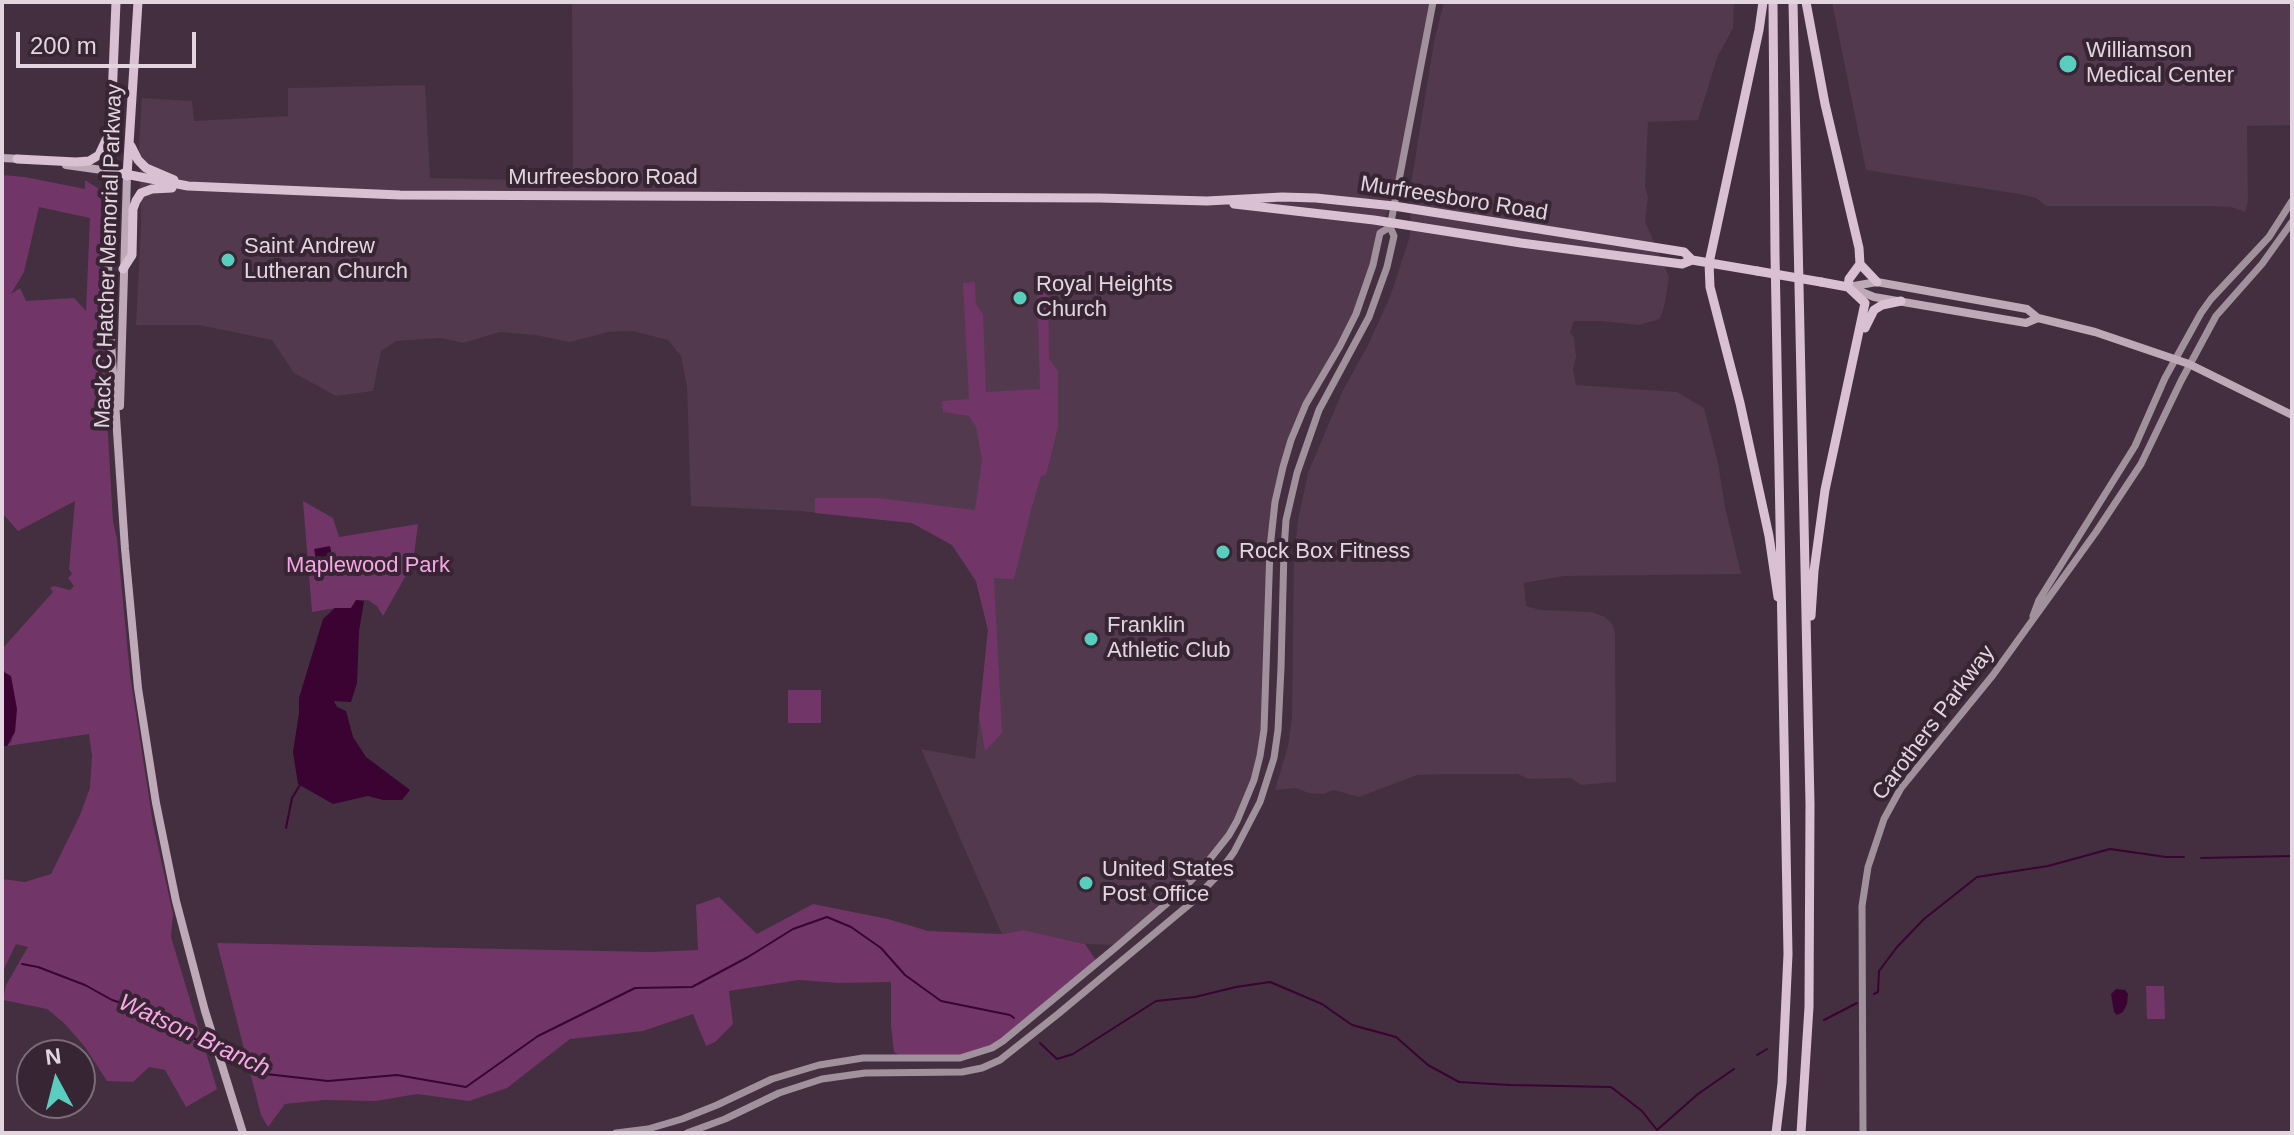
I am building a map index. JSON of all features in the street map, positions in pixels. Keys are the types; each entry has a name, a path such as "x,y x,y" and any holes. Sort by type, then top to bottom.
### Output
{"highway":[{"name":"Mack C Hatcher Memorial Parkway","path":"109,171 116,2"},
{"name":"Mack C Hatcher Memorial Parkway","path":"127,176 138,2"},
{"path":"1763,2 1709,263 1710,287 1740,403 1769,536 1783,640"},
{"path":"1773,2 1788,954 1782,1083 1776,1133"},
{"path":"1793,2 1803,549 1808,647 1810,980 1801,1133"},
{"path":"1806,2 1860,264 1877,282"},
{"path":"17,159 76,162 89,161 99,155 105,143 109,70 113,62"},
{"path":"130,143 146,168 188,186"},
{"name":"Murfreesboro Road","path":"109,171 199,188 400,195 1207,201 1316,198 1394,206 1684,252 1692,260"},
{"path":"123,269 132,255 133,209 141,193 152,189 199,188"},
{"name":"Murfreesboro Road","path":"1207,201 1319,212 1390,225 1682,264 1692,260 1848,287"},
{"path":"1808,647 1815,556 1825,490 1865,303 1848,287 1849,279 1860,264"},
{"path":"1859,337 1874,310 1901,301"}],"main road":[{"path":"687,1133 779,1093 822,1079 865,1073 962,1072 1000,1060 1191,903 1234,852 1264,792 1274,758 1279,714 1286,520 1297,471 1319,410 1353,350 1379,292 1394,236 1390,225 1433,2"},
{"name":"Murfreesboro Road","path":"2,158 109,171"},
{"name":"Mack C Hatcher Memorial Parkway","path":"109,171 108,299 133,635 145,741 176,901 205,1011 243,1133"},
{"name":"Mack C Hatcher Memorial Parkway","path":"119,463 127,176"},
{"name":"Carothers Parkway","path":"2030,626 2039,600 2135,446 2175,359 2211,299 2269,237 2292,201"},
{"name":"Carothers Parkway","path":"1863,1133 1862,906 1868,867 1884,819 1901,788 1993,675 2109,513 2141,464 2216,316 2262,264 2292,222"},
{"path":"616,1133 648,1129 682,1119 772,1079 819,1065 863,1058 960,1058 992,1048 1115,948 1202,869 1237,821 1260,756 1264,730 1270,548 1275,502 1291,440 1306,404 1349,331 1365,289 1380,233 1390,225"},
{"name":"Murfreesboro Road","path":"1848,287 1877,282 2027,309 2038,318 2095,332 2189,364 2292,415"},
{"name":"Murfreesboro Road","path":"1848,287 1874,297 2026,323 2038,318"},
{"path":"1306,404 1319,410"},
{"path":"2098,506 2109,513"}],"shaded area":[{"path":"572,2 1433,2 1396,196 1383,221 1373,265 1356,314 1306,404 1275,502 1260,756 1237,821 1202,869 1118,945 1085,944 1023,930 1002,934 921,749 975,759 988,630 976,581 952,545 912,523 801,511 691,506 687,387 681,356 668,340 633,331 608,332 570,342 500,332 463,343 441,338 396,341 381,351 373,391 336,396 294,373 272,340 199,325 136,325 142,98 192,101 194,121 288,116 288,88 425,85 430,178 573,181"},
{"path":"1444,2 1734,2 1733,28 1717,58 1698,120 1648,122 1645,221 1669,277 1660,319 1639,325 1574,321 1570,333 1574,337 1576,385 1677,392 1704,408 1741,574 1564,576 1524,583 1526,606 1540,610 1592,612 1605,617 1612,624 1615,632 1616,782 1581,785 1571,778 1447,774 1417,775 1359,797 1334,790 1323,794 1297,788 1275,790 1288,746 1292,718 1294,561 1298,520 1308,473 1343,390 1390,297 1410,236 1411,184 1434,42"},
{"name":"Williamson Medical Center","path":"1832,2 2292,2 2292,125 2247,126 2248,201 2245,212 2231,207 2209,206 2046,206 2036,198 2019,194 1866,170"},
{"path":"330,546 332,555 325,557 327,569 318,571 314,549"},
{"path":"356,600 364,601 359,631 357,683 351,702 334,701 337,707 346,711 353,737 366,757 410,790 402,800 368,796 333,804 298,784 293,752 299,698 323,619 335,608 351,608"},
{"path":"2,671 11,676 17,709 15,732 7,746 2,746"},
{"path":"2116,989 2125,990 2128,994 2123,1012 2117,1015 2111,994"}],"green space":[{"path":"2,175 85,189 85,180 99,189 101,202 100,297 113,522 130,675 153,824 173,914 171,937 217,1089 186,1107 165,1070 149,1067 133,1082 107,1081 96,1064 96,1039 78,1039 47,1009 3,1000 6,985 28,947 16,944 2,973 2,879 25,882 51,874 90,788 92,756 89,734 7,746 12,741 2,649 53,592 50,588 70,590 74,586 68,578 72,574 69,569 75,501 18,531 2,513","holes":["39,207 90,218 86,311 74,298 26,301 20,288 11,294 24,272"]},
{"path":"1048,280 1049,359 1058,371 1058,427 1046,475 1041,476 1031,510 1014,579 994,578 1002,733 985,751 979,716 988,630 976,581 952,545 912,523 815,513 815,498 878,498 975,510 982,460 976,427 969,416 943,412 942,401 969,399 963,283 975,282 976,304 983,314 986,392 1040,389 1037,281"},
{"name":"Maplewood Park","path":"303,501 333,518 339,537 418,524 413,563 383,616 377,606 368,600 357,600 351,608 312,612"},
{"path":"788,690 821,690 821,723 788,723"},
{"path":"719,897 757,934 813,904 888,919 928,931 1002,934 1023,930 1085,944 1097,962 1003,1041 976,1054 904,1058 894,1052 891,982 799,980 729,991 733,1024 715,1042 706,1046 693,1014 643,1031 570,1039 507,1088 469,1101 417,1094 376,1101 324,1100 285,1104 268,1127 261,1115 217,943 651,952 698,950 696,905"},
{"path":"2146,986 2164,986 2165,1019 2147,1019"}],"waterway":[{"path":"286,828 292,798 300,785"},
{"name":"Watson Branch","path":"1874,994 1878,992 1879,971 1897,947 1924,919 1977,877 2048,866 2110,849 2184,857"},
{"name":"Watson Branch","path":"2201,858 2292,856"},
{"name":"Watson Branch","path":"223,1053 266,1074 328,1081 397,1075 466,1087 538,1036 635,988 692,987 793,929 827,917 851,927 881,948 905,975 941,1001 1014,1018"},
{"name":"Watson Branch","path":"22,964 38,967 85,985 112,1000 161,1016 187,1035 214,1048"},
{"name":"Watson Branch","path":"1040,1043 1057,1059 1073,1054 1156,1001 1195,997 1270,982 1322,1004 1352,1025 1396,1037 1428,1065 1459,1082 1611,1087 1642,1111 1657,1130 1698,1094 1734,1069"},
{"name":"Watson Branch","path":"1824,1020 1857,1003"},
{"name":"Watson Branch","path":"1757,1055 1767,1049"}],"place":[{"name":"Williamson Medical Center","path":"2068,64"},
{"name":"Saint Andrew Lutheran Church","path":"228,260"},
{"name":"Royal Heights Church","path":"1020,298"},
{"name":"Rock Box Fitness","path":"1223,552"},
{"name":"Franklin Athletic Club","path":"1091,639"},
{"name":"United States Post Office","path":"1086,883"}]}
